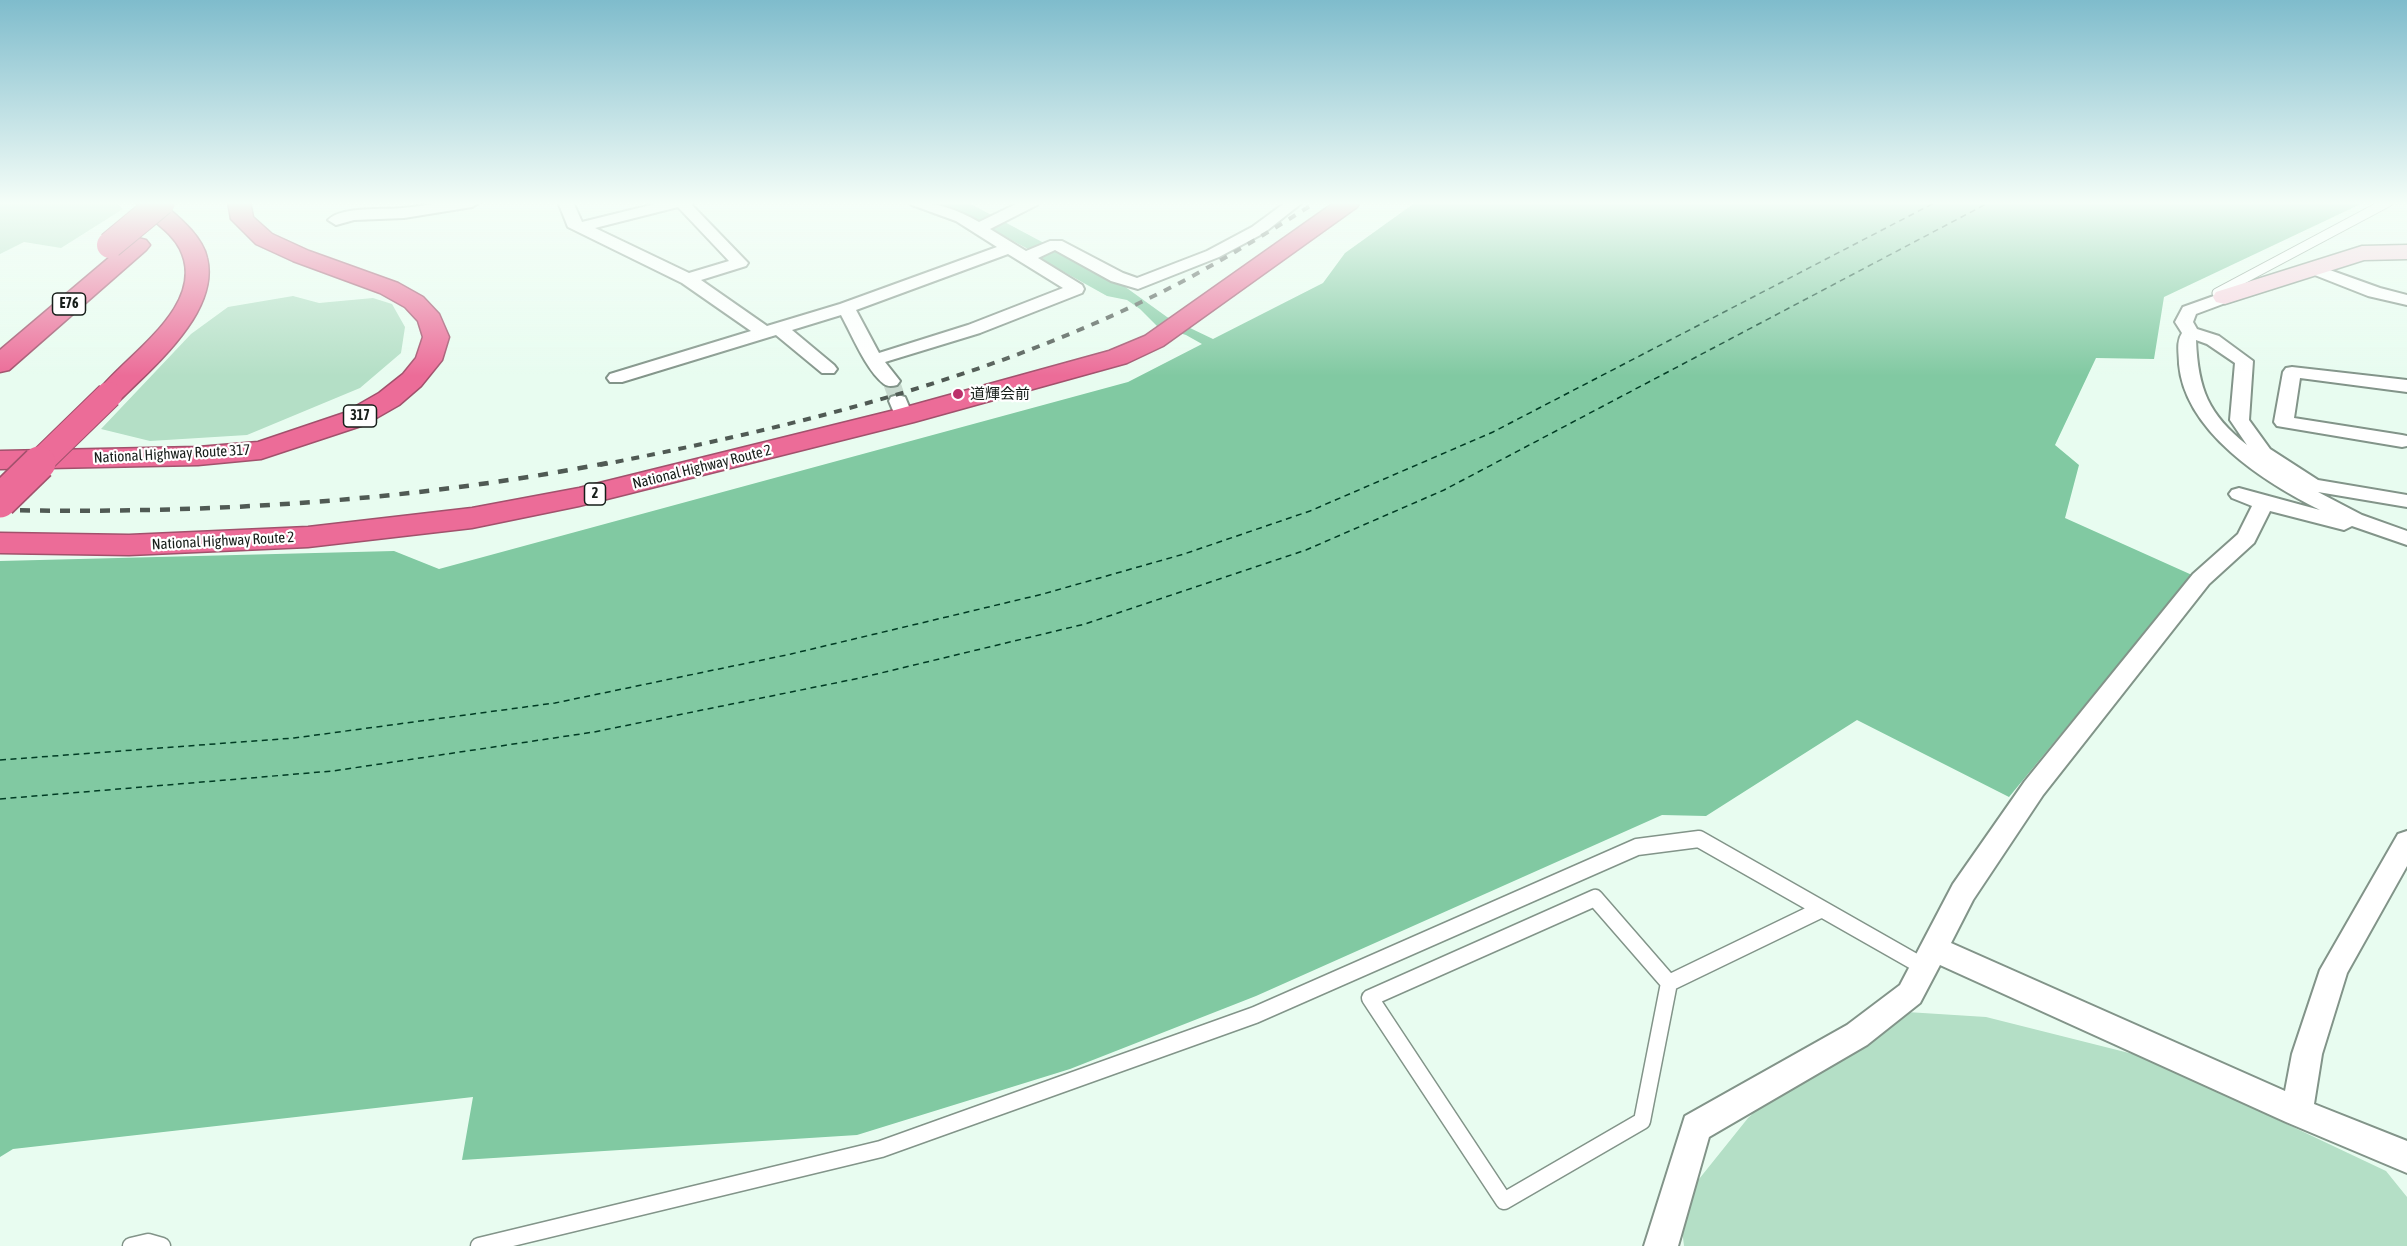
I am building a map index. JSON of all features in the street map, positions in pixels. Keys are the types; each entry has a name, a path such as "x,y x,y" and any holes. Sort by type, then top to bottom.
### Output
{"highway":[{"name":"E76","path":"0,337 92,260"},
{"name":"E76","path":"0,364 120,260"},
{"path":"0,501 109,395 170,331 187,309 196,289 198,271 196,260"},
{"name":"National Highway Route 317","path":"0,460 198,456 261,450 354,419 389,399 412,380 429,360 436,337 430,319 414,302 389,288 313,260"},
{"name":"National Highway Route 2","path":"0,543 129,545 308,537 472,518 579,497 901,408 1118,357 1178,326 1269,260"}],"street":[{"path":"649,260 688,279 772,330 828,369"},
{"path":"688,279 740,263 737,260"},
{"path":"616,378 846,308 976,260"},
{"path":"874,360 974,329 1076,289 1029,260"},
{"path":"1086,260 1117,277 1138,284 1198,260"},
{"path":"2340,260 2189,311 2184,322 2191,333 2213,340 2244,361 2240,420 2263,453 2312,485 2407,501"},
{"path":"2313,269 2374,292 2407,300"},
{"path":"846,308 874,360 891,381"},
{"path":"2191,333 2187,339 2188,371 2198,403 2231,444 2302,491 2398,536"},
{"path":"2405,444 2284,422 2292,372 2407,386"},
{"path":"2239,494 2264,503 2398,536"},
{"path":"1662,1246 1696,1127 1857,1035 1910,994 1963,892 2034,788 2200,579 2247,538 2264,503"},
{"path":"2297,1112 2307,1054 2334,970 2407,842"},
{"path":"1929,958 2407,1157"}],"lane":[{"path":"2225,297 2217,293 2279,260"},
{"path":"478,1246 881,1149 1256,1015 1637,847 1699,839 1822,909 1929,958"},
{"path":"1594,898 1669,984 1642,1121 1504,1201 1370,998 1594,898"},
{"path":"1669,984 1822,909"},
{"path":"131,1246 148,1242 162,1246"}],"shaded area":[{"path":"1043,260 1076,260 1124,286 1167,317 1213,339 1323,283 1340,260 2242,260 2164,297 2154,359 2096,358 2055,445 2079,465 2065,518 2192,575 2009,797 1857,720 1706,816 1662,815 1256,996 1070,1069 857,1135 462,1160 473,1097 13,1149 0,1157 0,561 394,551 439,569 1128,382 1202,344 1186,335 1157,326 1127,300 1107,296"},
{"path":"293,296 319,303 373,298 392,304 405,327 401,353 360,388 247,435 150,441 101,429 191,334 228,307"},
{"path":"1907,1012 1986,1017 2145,1057 2386,1171 2407,1197 2407,1246 1684,1246 1679,1204 1748,1118 1857,1017"}],"ferry route":[{"path":"0,760 294,738 555,703 791,654 1043,594 1184,554 1310,511 1493,432 1824,260"},
{"path":"0,799 333,771 594,732 860,678 1085,624 1306,550 1444,490 1880,260"}],"tunnel":[{"path":"891,381 898,401"}],"railway":[{"path":"600,465 751,433 826,414 974,370 1118,313 1220,260"},
{"path":"0,510 153,510 305,503 456,487 607,463"}],"place":[{"name":"道輝会前","path":"958,394"}]}
